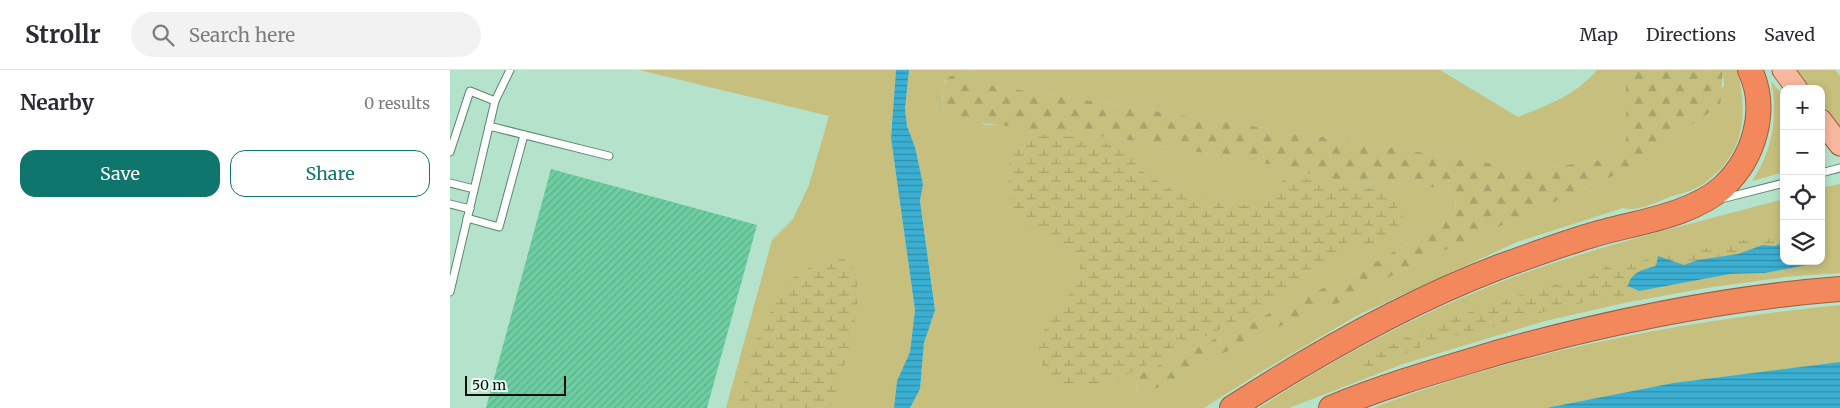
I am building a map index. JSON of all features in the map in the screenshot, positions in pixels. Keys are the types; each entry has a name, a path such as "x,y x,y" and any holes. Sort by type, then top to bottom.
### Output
{"highway":[{"path":"1232,408 1301,363 1434,294 1587,236 1690,208 1722,188 1740,169 1752,146 1757,126 1758,99 1750,70"},
{"path":"1331,408 1367,393 1437,370 1580,330 1704,305 1789,293 1840,289"}],"main road":[{"path":"1783,70 1794,85"},
{"path":"1825,125 1840,145"}],"lane":[{"path":"450,292 495,101 510,70"},
{"path":"450,152 470,91 495,101"},
{"path":"489,126 609,156"},
{"path":"467,218 499,227 524,135"},
{"path":"1825,172 1840,168"},
{"path":"450,183 474,189"},
{"path":"1690,208 1780,184"},
{"path":"450,204 470,209"}],"green space":[{"path":"639,70 896,70 891,138 915,310 910,352 897,381 894,408 726,408 772,240 793,219 809,185 829,116"},
{"path":"909,70 1440,70 1518,117 1571,93 1597,70 1626,70 1626,151 1613,158 1534,170 989,85 958,76 945,81 942,98 944,110 986,125 1023,126 1117,138 1273,165 1347,183 1389,182 1448,189 1456,199 1455,212 1447,220 1364,269 1142,373 1137,381 1136,389 1149,392 1209,360 1283,325 1333,306 1425,259 1622,172 1664,142 1724,86 1723,70 1737,70 1743,105 1740,134 1735,148 1717,173 1703,184 1645,206 1634,209 1623,208 1517,242 1358,315 1259,373 1204,408 910,408 920,389 924,343 935,309 920,201 923,184 915,147 907,126 905,109"},
{"path":"1626,70 1723,70 1720,105 1622,172 1425,259 1333,306 1283,325 1209,360 1149,392 1140,392 1136,389 1137,380 1142,373 1364,269 1447,220 1455,212 1456,199 1448,189 1389,182 1347,183 1273,165 1117,138 962,121 944,110 943,101 945,83 950,76 958,76 989,85 1534,170 1613,158 1626,151"},
{"path":"1797,70 1835,70 1840,76 1840,127 1825,107 1825,85 1808,85"},
{"path":"1771,81 1780,92 1780,173 1752,181 1765,157 1772,133 1774,120"},
{"path":"1047,134 1094,139 1123,149 1145,173 1172,190 1211,202 1243,205 1269,197 1282,181 1297,177 1356,189 1379,188 1395,203 1403,217 1399,231 1382,243 1364,249 1350,239 1315,274 1276,302 1109,383 1081,386 1063,383 1055,380 1043,366 1038,343 1048,321 1073,290 1078,277 1081,259 1023,223 1014,209 1009,190 1009,169 1015,142"},
{"path":"1840,184 1840,273 1785,277 1706,288 1629,302 1545,321 1403,364 1289,408 1259,408 1365,345 1439,308 1477,292 1583,254 1780,200 1780,243 1675,283 1730,274 1765,273 1807,265 1825,265 1825,187"},
{"path":"1780,235 1780,243 1775,246 1763,245 1738,254 1698,260 1684,265 1658,256 1678,255 1752,238 1769,239"},
{"path":"836,256 848,261 853,269 858,292 850,344 830,408 737,408 756,340 777,300 791,279 817,263"},
{"path":"1658,256 1656,266 1642,269 1632,290 1639,291 1617,298 1590,301 1515,319 1469,335 1452,335 1370,367 1364,366 1364,358 1413,334 1493,303 1600,271 1613,263 1626,265"},
{"path":"1840,305 1840,362 1673,383 1546,408 1373,408 1487,370 1603,341 1721,320"}],"water":[{"path":"896,70 909,70 905,109 907,126 915,147 923,184 920,201 935,310 924,343 920,389 910,408 894,408 897,381 910,352 915,310 891,138"},
{"path":"1780,243 1780,265 1807,265 1765,273 1730,274 1639,291 1628,286 1635,274 1656,266 1658,256 1684,265 1698,260 1738,254 1763,245 1775,246"},
{"path":"1840,362 1840,408 1546,408 1673,383"}],"building":[{"path":"551,169 757,225 707,408 486,408"}]}
